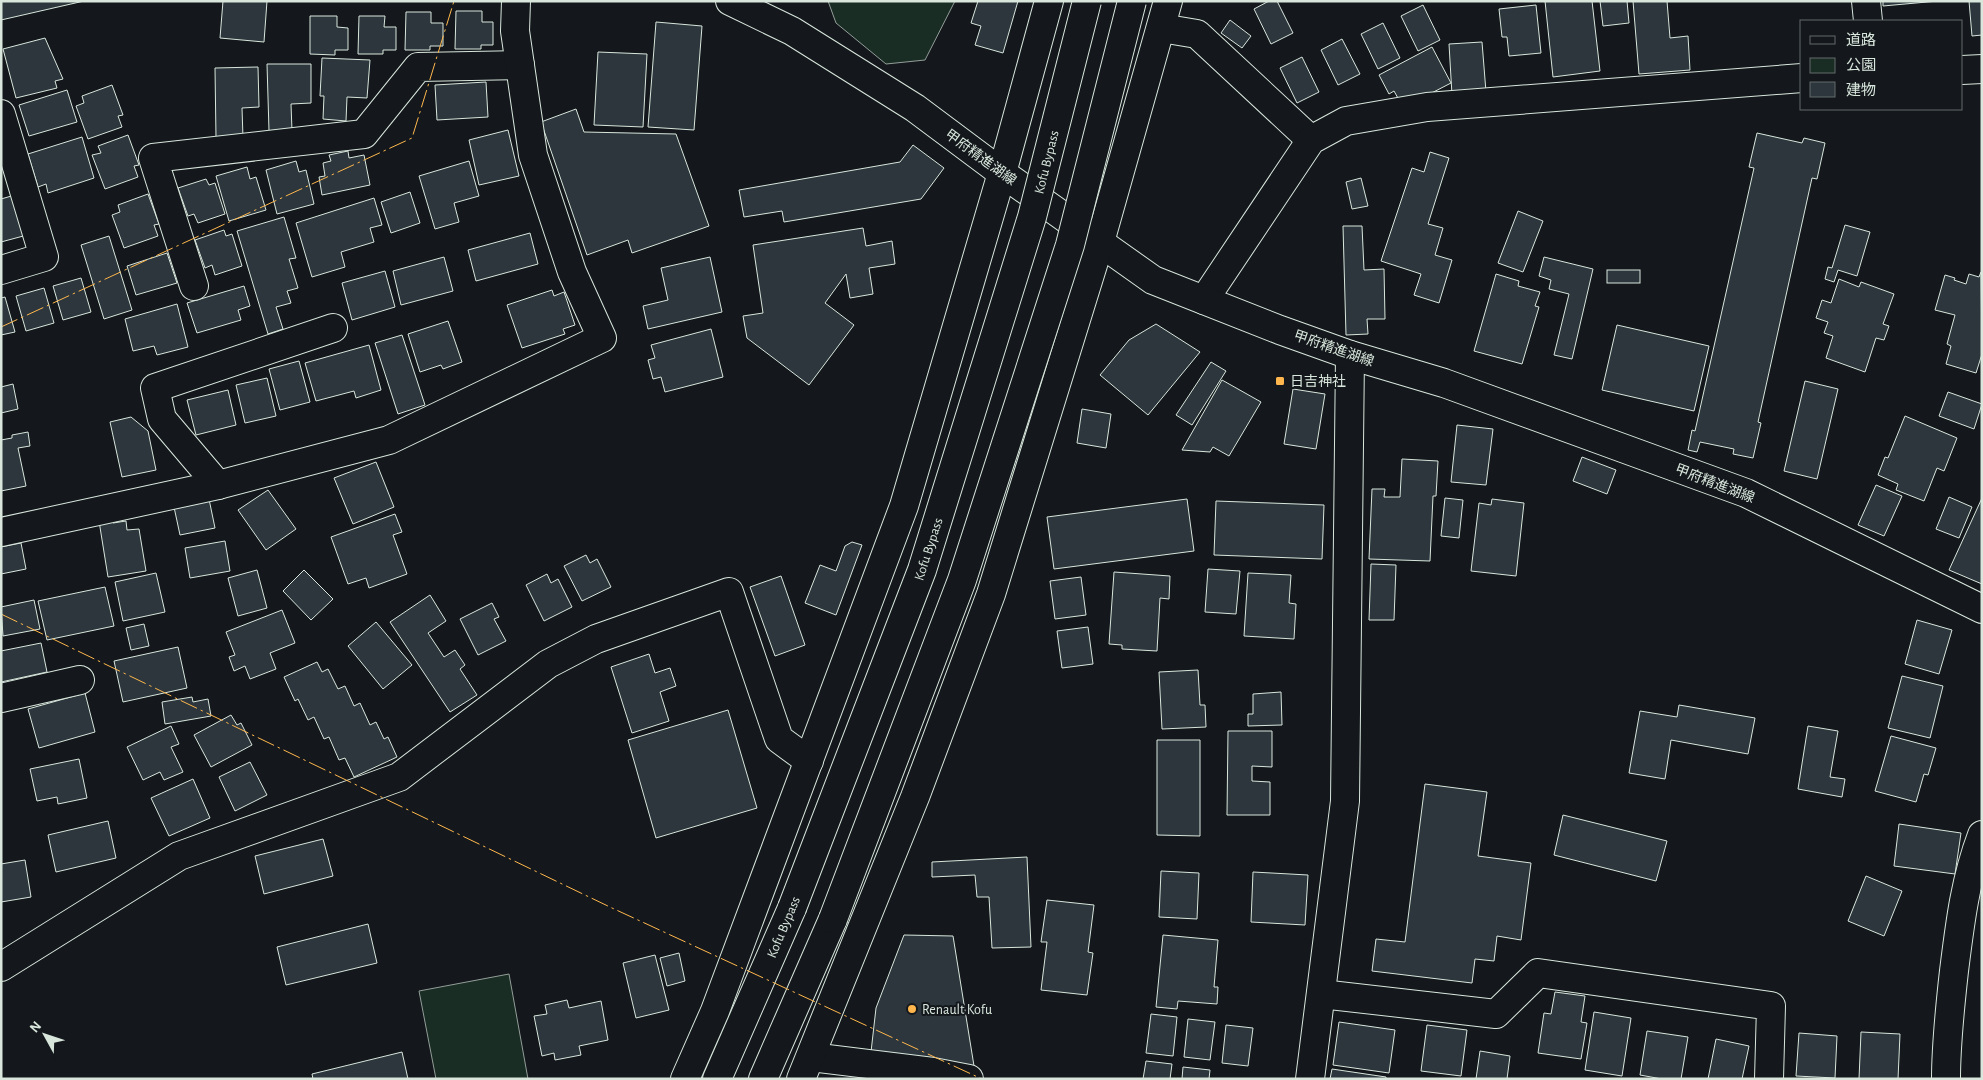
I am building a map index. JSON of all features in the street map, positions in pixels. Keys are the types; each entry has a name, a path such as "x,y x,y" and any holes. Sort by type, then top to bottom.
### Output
{"main road":[{"path":"1,532 218,485 389,440 602,338 572,272 533,156 515,31 516,1"},
{"name":"甲府精進湖線","path":"730,1 792,31 916,108 1002,173 1153,280 1350,355 1444,383 1746,493 1982,609"},
{"path":"685,1079 715,1011 904,506 1002,173 1049,1"},
{"name":"Kofu Bypass","path":"717,1079 792,908 922,570 1032,217 1087,1"},
{"path":"763,1079 833,919 962,580 1070,245 1132,1"},
{"path":"969,1079 933,1072 806,1068 915,797 991,594 1100,242 1162,28 1168,1"},
{"path":"1866,1 1868,20"},
{"path":"1162,28 1197,34 1311,140"},
{"path":"194,286 153,158 364,134 418,67 520,65"},
{"path":"1963,70 1982,69"},
{"path":"1204,300 1311,140 1346,121 1426,106 1800,78"},
{"path":"1,114 44,257 1,270"},
{"path":"218,485 162,419 155,388 334,328"},
{"path":"1310,1079 1345,801 1350,355"},
{"path":"2,966 180,856 399,777 548,664 596,639 729,592 779,739 810,760"},
{"path":"1,698 80,680"},
{"path":"1946,1079 1946,1048 1962,907 1973,859 1982,835"},
{"path":"1321,994 1496,1014 1538,973 1771,1006 1769,1079"}],"green space":[{"path":"828,1 955,1 925,60 886,64 836,23"},
{"path":"509,974 528,1079 436,1079 419,991"}],"building":[{"path":"1,1 84,1 1,20"},
{"path":"223,1 267,1 264,42 220,38"},
{"path":"978,1 1018,1 1003,53 975,45 981,26 971,23"},
{"path":"1269,1 1277,1 1293,33 1271,44 1254,9"},
{"path":"1545,1 1592,1 1600,71 1553,77"},
{"path":"1600,1 1627,1 1629,23 1603,26"},
{"path":"1633,1 1667,1 1670,38 1688,36 1690,70 1639,74"},
{"path":"1883,1 1938,1 1883,6"},
{"path":"1969,1 1982,1 1982,35 1972,36"},
{"path":"1423,5 1440,40 1418,51 1401,16"},
{"path":"1536,5 1541,53 1509,56 1507,37 1502,37 1499,9"},
{"path":"456,11 482,11 482,22 493,22 493,45 481,45 481,49 455,49"},
{"path":"406,12 431,12 431,23 443,23 443,46 430,46 430,50 405,50"},
{"path":"310,16 337,16 337,27 348,28 348,50 335,50 335,55 310,54"},
{"path":"359,16 385,16 384,27 396,27 396,50 383,50 383,54 358,54"},
{"path":"1230,20 1251,36 1242,48 1221,33"},
{"path":"656,22 702,26 694,130 648,127"},
{"path":"1383,23 1400,58 1378,69 1361,34"},
{"path":"45,38 63,79 55,81 57,88 16,98 3,49"},
{"path":"1342,39 1360,74 1338,85 1321,50"},
{"path":"1482,42 1486,92 1452,95 1449,44"},
{"path":"1432,47 1451,83 1418,100 1399,100 1394,91 1389,94 1379,75"},
{"path":"598,52 647,54 643,127 594,125"},
{"path":"1302,57 1319,92 1297,103 1280,68"},
{"path":"322,58 370,60 367,98 347,97 346,121 323,119 324,96 320,96"},
{"path":"267,64 311,64 311,103 291,104 292,131 269,131"},
{"path":"258,67 259,107 242,108 243,138 216,138 215,68"},
{"path":"486,82 488,117 437,120 435,85"},
{"path":"112,85 123,115 118,116 122,127 88,139 76,106 84,103 82,96"},
{"path":"67,90 77,122 29,136 19,105"},
{"path":"576,109 584,132 676,134 709,226 632,253 628,240 587,255 541,122"},
{"path":"508,130 519,176 479,185 469,140"},
{"path":"1757,133 1802,143 1804,138 1825,143 1817,179 1812,178 1758,422 1761,423 1753,458 1733,454 1734,449 1700,442 1697,452 1688,450 1692,430 1695,431 1754,168 1749,167"},
{"path":"128,135 139,165 134,166 138,177 105,189 92,155 101,153 98,146"},
{"path":"82,137 94,178 48,193 46,184 38,187 28,154"},
{"path":"913,145 944,168 921,199 784,222 782,211 744,217 739,190 900,162"},
{"path":"348,151 349,158 364,155 370,185 322,195 319,177 325,176 323,163 331,161 329,155"},
{"path":"1430,152 1449,158 1428,224 1443,228 1435,255 1452,260 1439,303 1414,295 1421,274 1381,261 1412,168 1424,172"},
{"path":"296,161 299,172 306,170 314,204 277,214 266,170"},
{"path":"469,161 479,196 454,203 459,222 435,229 419,176"},
{"path":"247,167 250,179 256,177 266,210 229,221 216,176"},
{"path":"1361,178 1368,206 1352,209 1346,182"},
{"path":"206,179 209,185 215,183 225,214 198,223 194,214 188,216 178,188"},
{"path":"410,192 420,223 391,233 381,202"},
{"path":"148,194 159,224 154,225 158,236 124,248 112,215 120,212 118,205"},
{"path":"15,195 27,235 1,242 1,199"},
{"path":"374,198 382,225 370,228 374,242 341,252 345,267 312,277 296,223"},
{"path":"1518,211 1543,221 1523,272 1498,263"},
{"path":"284,217 296,258 289,259 298,288 287,291 291,303 276,307 283,329 268,334 237,231"},
{"path":"1845,225 1870,232 1857,276 1838,270 1834,282 1825,279 1828,267 1832,268"},
{"path":"1343,226 1362,226 1364,270 1384,269 1385,319 1367,319 1368,334 1346,335"},
{"path":"863,228 866,246 892,241 895,264 869,268 873,294 850,298 846,274 825,303 854,325 809,385 747,338 743,316 763,313 753,245"},
{"path":"224,230 226,236 232,234 242,266 215,275 212,265 205,268 195,240"},
{"path":"530,233 538,264 476,281 468,250"},
{"path":"109,236 132,310 104,319 81,245"},
{"path":"167,253 177,283 136,295 127,266"},
{"path":"444,257 453,291 401,305 393,271"},
{"path":"710,257 722,312 648,329 643,306 668,300 661,268"},
{"path":"1544,257 1593,269 1572,359 1554,355 1569,294 1549,289 1551,280 1539,276"},
{"path":"1607,270 1640,270 1640,283 1607,283"},
{"path":"385,271 395,307 352,320 342,283"},
{"path":"1981,272 1982,354 1976,373 1946,364 1951,346 1947,344 1955,315 1935,310 1945,275 1966,284 1969,274 1979,277"},
{"path":"1496,274 1519,281 1518,286 1540,292 1535,306 1539,307 1522,364 1474,351"},
{"path":"81,278 91,312 63,320 53,286"},
{"path":"1839,279 1859,287 1861,282 1894,294 1883,324 1889,326 1884,340 1876,338 1865,372 1826,358 1833,336 1824,333 1828,322 1816,318 1822,300 1831,303"},
{"path":"244,286 250,306 238,310 241,320 197,333 187,303"},
{"path":"44,288 54,323 26,331 16,296"},
{"path":"552,290 554,296 564,292 575,325 563,329 565,334 522,348 507,305"},
{"path":"5,297 15,332 1,335 1,298"},
{"path":"177,304 188,347 157,355 154,346 133,351 125,319"},
{"path":"448,321 462,362 443,369 441,365 420,372 408,334"},
{"path":"1156,324 1200,352 1148,415 1100,375 1129,340"},
{"path":"1617,325 1709,346 1694,411 1602,390"},
{"path":"711,329 723,377 665,392 661,377 653,379 648,360 655,358 651,345"},
{"path":"402,335 425,405 398,414 375,343"},
{"path":"369,345 381,390 356,398 354,391 316,401 305,363"},
{"path":"299,361 310,402 280,410 269,369"},
{"path":"1211,362 1226,371 1192,425 1176,415"},
{"path":"267,378 276,416 245,423 236,385"},
{"path":"1222,380 1261,402 1229,456 1213,447 1210,452 1182,450"},
{"path":"1805,381 1838,389 1817,479 1784,471"},
{"path":"13,384 18,409 1,413 1,387"},
{"path":"1293,389 1325,394 1316,449 1284,444"},
{"path":"228,390 236,425 196,435 187,400"},
{"path":"1948,392 1982,404 1974,429 1939,416"},
{"path":"1082,409 1111,414 1106,448 1077,443"},
{"path":"1905,416 1957,438 1944,471 1937,468 1924,501 1896,490 1898,484 1878,475 1885,457 1888,458"},
{"path":"131,417 148,431 156,470 122,477 110,422"},
{"path":"1457,425 1493,429 1486,485 1451,482"},
{"path":"28,432 30,446 18,448 26,486 1,491 1,440 12,438 12,435"},
{"path":"1582,457 1616,470 1607,494 1573,481"},
{"path":"1402,459 1438,461 1436,496 1433,496 1430,561 1369,559 1372,489 1385,489 1384,497 1400,497"},
{"path":"376,462 394,507 353,524 334,478"},
{"path":"1876,485 1902,496 1884,536 1858,525"},
{"path":"268,490 296,529 266,550 238,510"},
{"path":"1949,497 1972,507 1959,538 1936,529"},
{"path":"1445,498 1463,500 1459,538 1441,536"},
{"path":"1982,498 1982,584 1949,570"},
{"path":"209,499 215,528 180,535 174,507"},
{"path":"1187,499 1194,551 1054,569 1047,517"},
{"path":"1492,499 1524,503 1516,576 1471,571 1479,503 1491,505"},
{"path":"1216,501 1324,505 1322,559 1214,555"},
{"path":"395,514 402,532 393,535 407,574 369,588 366,578 348,584 331,537"},
{"path":"113,519 113,523 126,521 127,530 139,529 146,571 108,577 99,521"},
{"path":"225,541 230,571 190,578 185,548"},
{"path":"852,542 862,545 836,615 805,603 820,565 836,571 845,546"},
{"path":"21,543 26,569 1,574 1,547"},
{"path":"586,555 590,563 597,559 611,587 582,601 564,566"},
{"path":"1371,564 1396,565 1394,620 1369,620"},
{"path":"1208,569 1240,571 1236,614 1205,612"},
{"path":"257,570 267,608 238,616 228,578"},
{"path":"304,570 333,599 311,620 283,591"},
{"path":"1114,572 1170,576 1169,599 1160,598 1157,651 1122,649 1122,645 1109,644"},
{"path":"156,573 165,612 123,621 115,582"},
{"path":"1248,573 1291,575 1289,603 1296,604 1294,639 1244,636"},
{"path":"547,574 551,583 558,579 572,607 544,621 526,585"},
{"path":"781,576 805,645 775,656 750,587"},
{"path":"1081,577 1086,615 1055,619 1050,581"},
{"path":"105,587 114,626 47,640 38,601"},
{"path":"430,595 446,621 428,633 444,657 455,650 465,665 460,669 477,695 450,712 390,622"},
{"path":"34,600 40,629 3,636 1,607"},
{"path":"492,603 499,617 494,619 506,641 478,655 460,619"},
{"path":"282,610 295,643 270,653 276,669 250,679 245,666 234,671 229,657 235,655 226,632"},
{"path":"1917,620 1952,630 1939,674 1905,664"},
{"path":"376,622 412,665 383,689 348,646"},
{"path":"144,624 149,646 131,650 126,628"},
{"path":"1088,627 1093,664 1062,668 1057,631"},
{"path":"41,643 47,672 1,682 1,651"},
{"path":"178,647 187,688 123,702 114,661"},
{"path":"649,654 655,673 670,668 676,686 660,692 669,721 632,733 611,667"},
{"path":"317,662 322,672 328,669 338,689 345,686 354,706 360,703 370,725 376,722 384,739 388,737 397,757 354,777 345,758 339,760 329,737 324,739 314,717 308,720 298,699 295,701 284,677"},
{"path":"1198,670 1200,705 1205,705 1206,727 1162,729 1159,672"},
{"path":"1902,676 1943,686 1930,738 1888,728"},
{"path":"1281,692 1282,725 1248,726 1248,714 1253,714 1253,694"},
{"path":"85,693 95,732 39,748 28,709"},
{"path":"192,697 193,702 208,699 211,716 165,724 162,702"},
{"path":"1679,705 1755,718 1748,754 1671,740 1665,779 1629,773 1640,711 1677,717"},
{"path":"728,710 757,808 656,838 628,740"},
{"path":"231,715 237,725 241,723 252,745 211,767 194,735"},
{"path":"171,726 179,744 171,747 183,772 164,780 160,772 143,780 127,747"},
{"path":"1808,726 1838,731 1830,777 1845,779 1842,797 1798,789"},
{"path":"1228,731 1272,731 1272,767 1252,766 1252,781 1270,782 1270,815 1227,815"},
{"path":"1891,736 1936,748 1928,775 1924,774 1916,802 1875,791"},
{"path":"1157,740 1200,740 1200,836 1157,835"},
{"path":"79,759 87,798 58,804 57,797 37,801 30,769"},
{"path":"250,762 267,795 235,811 219,777"},
{"path":"193,779 210,818 169,836 151,798"},
{"path":"1425,784 1487,792 1478,856 1531,863 1521,940 1497,936 1494,961 1475,959 1472,983 1372,971 1376,939 1405,942"},
{"path":"1563,815 1667,841 1656,881 1554,855"},
{"path":"108,821 116,858 56,872 48,835"},
{"path":"1899,824 1961,833 1955,874 1894,866"},
{"path":"323,839 333,876 264,894 255,856"},
{"path":"1027,857 1031,947 992,948 989,897 977,897 975,875 932,877 932,862"},
{"path":"25,860 31,897 1,902 1,864"},
{"path":"1161,871 1199,873 1197,919 1159,917"},
{"path":"1253,872 1308,875 1305,925 1251,922"},
{"path":"1866,876 1902,891 1884,936 1848,921"},
{"path":"1047,900 1094,905 1088,952 1093,953 1087,995 1041,990 1047,942 1041,942"},
{"path":"368,924 377,963 286,985 277,947"},
{"path":"904,935 953,936 974,1066 871,1052 876,1008"},
{"path":"1163,935 1218,940 1214,987 1218,987 1217,1004 1178,1001 1177,1009 1156,1007"},
{"path":"679,953 685,981 667,986 660,958"},
{"path":"655,955 669,1010 636,1018 623,963"},
{"path":"1555,992 1585,996 1581,1022 1587,1023 1581,1059 1538,1053 1544,1013 1551,1014"},
{"path":"567,1000 569,1008 601,1001 608,1040 579,1046 581,1055 555,1060 554,1053 542,1056 534,1016 547,1014 545,1005"},
{"path":"1594,1012 1631,1018 1622,1076 1585,1070"},
{"path":"1151,1014 1177,1017 1173,1056 1146,1053"},
{"path":"1188,1019 1215,1022 1210,1060 1184,1057"},
{"path":"1339,1022 1395,1030 1389,1073 1333,1065"},
{"path":"1226,1025 1253,1028 1248,1066 1222,1063"},
{"path":"1427,1025 1467,1030 1461,1076 1421,1071"},
{"path":"1647,1031 1688,1037 1681,1079 1662,1079 1640,1075"},
{"path":"1861,1032 1900,1034 1898,1079 1859,1079"},
{"path":"1799,1033 1837,1036 1835,1078 1796,1076"},
{"path":"1716,1039 1749,1046 1742,1079 1708,1079"},
{"path":"1480,1051 1510,1056 1507,1079 1476,1079"},
{"path":"402,1052 408,1079 313,1079 312,1074"},
{"path":"1146,1061 1172,1064 1170,1079 1143,1079"},
{"path":"1183,1067 1210,1070 1209,1079 1182,1079"},
{"path":"1332,1069 1386,1077 1386,1079 1330,1079"}],"power":[{"path":"1,327 412,138 454,1"},
{"path":"1,614 612,908 982,1079"}],"place":[{"name":"日吉神社","path":"1280,381"},
{"name":"Renault Kofu","path":"912,1009"}]}
